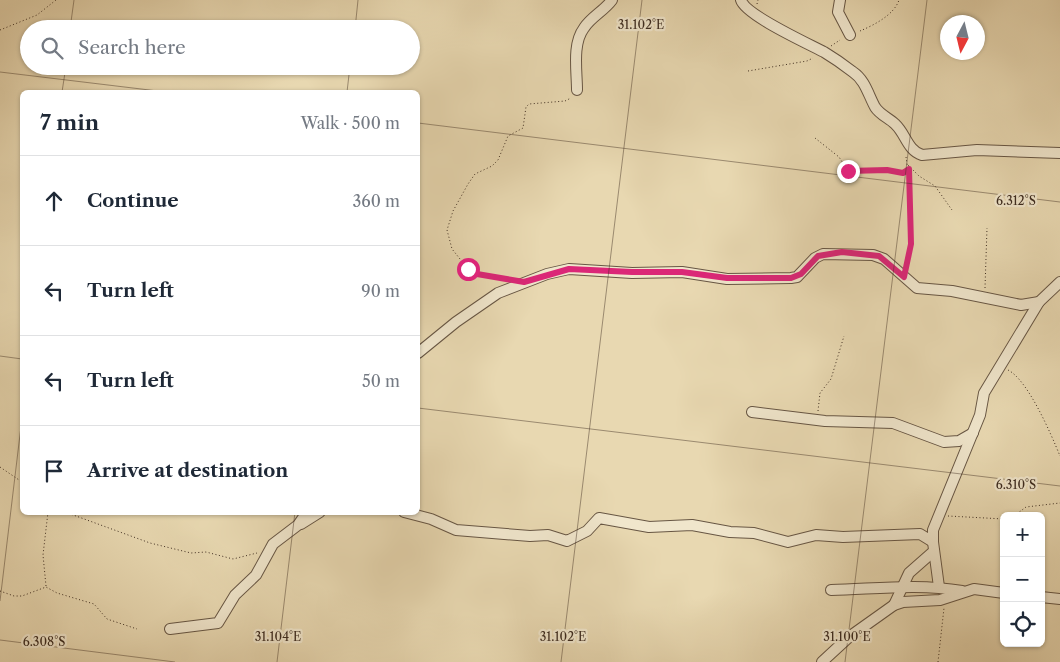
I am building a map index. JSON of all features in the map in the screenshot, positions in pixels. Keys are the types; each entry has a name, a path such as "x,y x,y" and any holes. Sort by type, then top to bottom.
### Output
{"street":[{"path":"576,90 576,60 580,34 584,26 606,9 612,0"},
{"path":"741,0 745,8 758,17 800,42 823,52 855,73 864,82 878,111 896,125 916,153 922,155 977,150 1060,153"},
{"path":"840,0 838,12 850,35"},
{"path":"420,351 476,307 498,293 524,282 569,269 682,272 721,278 791,278 801,274 818,256 842,252 879,256 917,288 952,291 1022,305 1040,302"},
{"path":"939,587 933,547 933,530 958,464 980,415 984,393 1040,302 1060,282"},
{"path":"752,412 817,420 876,424 894,423 944,442 959,441 973,433"},
{"path":"298,525 305,515"},
{"path":"170,629 210,626 218,623 235,595 256,575 274,544 298,525 315,515"},
{"path":"416,515 431,519 456,530 530,536 548,535 568,541 587,531 598,518 649,527 692,525 730,532 754,533 788,542 816,536 862,537 920,534 933,547"},
{"path":"894,605 901,587 910,572 933,547"},
{"path":"831,590 939,587 963,592"},
{"path":"822,662 849,637 894,605 946,599 963,592 984,590 1000,592"},
{"path":"1045,597 1060,599"}],"path":[{"path":"25,20 37,15 56,0"},
{"path":"748,71 807,61 888,15 896,7 899,0"},
{"path":"0,30 20,22"},
{"path":"524,282 477,274 468,269 452,249 448,238 448,222 459,199 475,174 492,166 498,160 508,136 523,128 526,107 529,104 569,100 576,90"},
{"path":"815,138 839,157 848,171 887,170 903,173 909,169"},
{"path":"904,277 911,244 909,169 905,152"},
{"path":"908,164 919,176 935,186 952,210"},
{"path":"987,228 984,280 988,298"},
{"path":"817,420 820,393 831,379 844,336"},
{"path":"1001,367 1020,378 1046,422 1060,456"},
{"path":"0,466 20,481"},
{"path":"1019,512 1026,507 1060,503"},
{"path":"46,587 43,562 48,515"},
{"path":"73,515 150,543 191,553 206,552 225,558 241,558 274,544"},
{"path":"940,515 1000,519"},
{"path":"0,591 14,596 22,596 46,587 57,593 94,604 107,619 137,629"},
{"path":"938,662 946,599"}],"route":[{"path":"468,269 477,274 524,282 569,269 682,272 697,273 714,278 791,278 801,274 818,256 842,252 879,256 904,277 911,244 909,169 903,173 887,170 848,171"}]}
